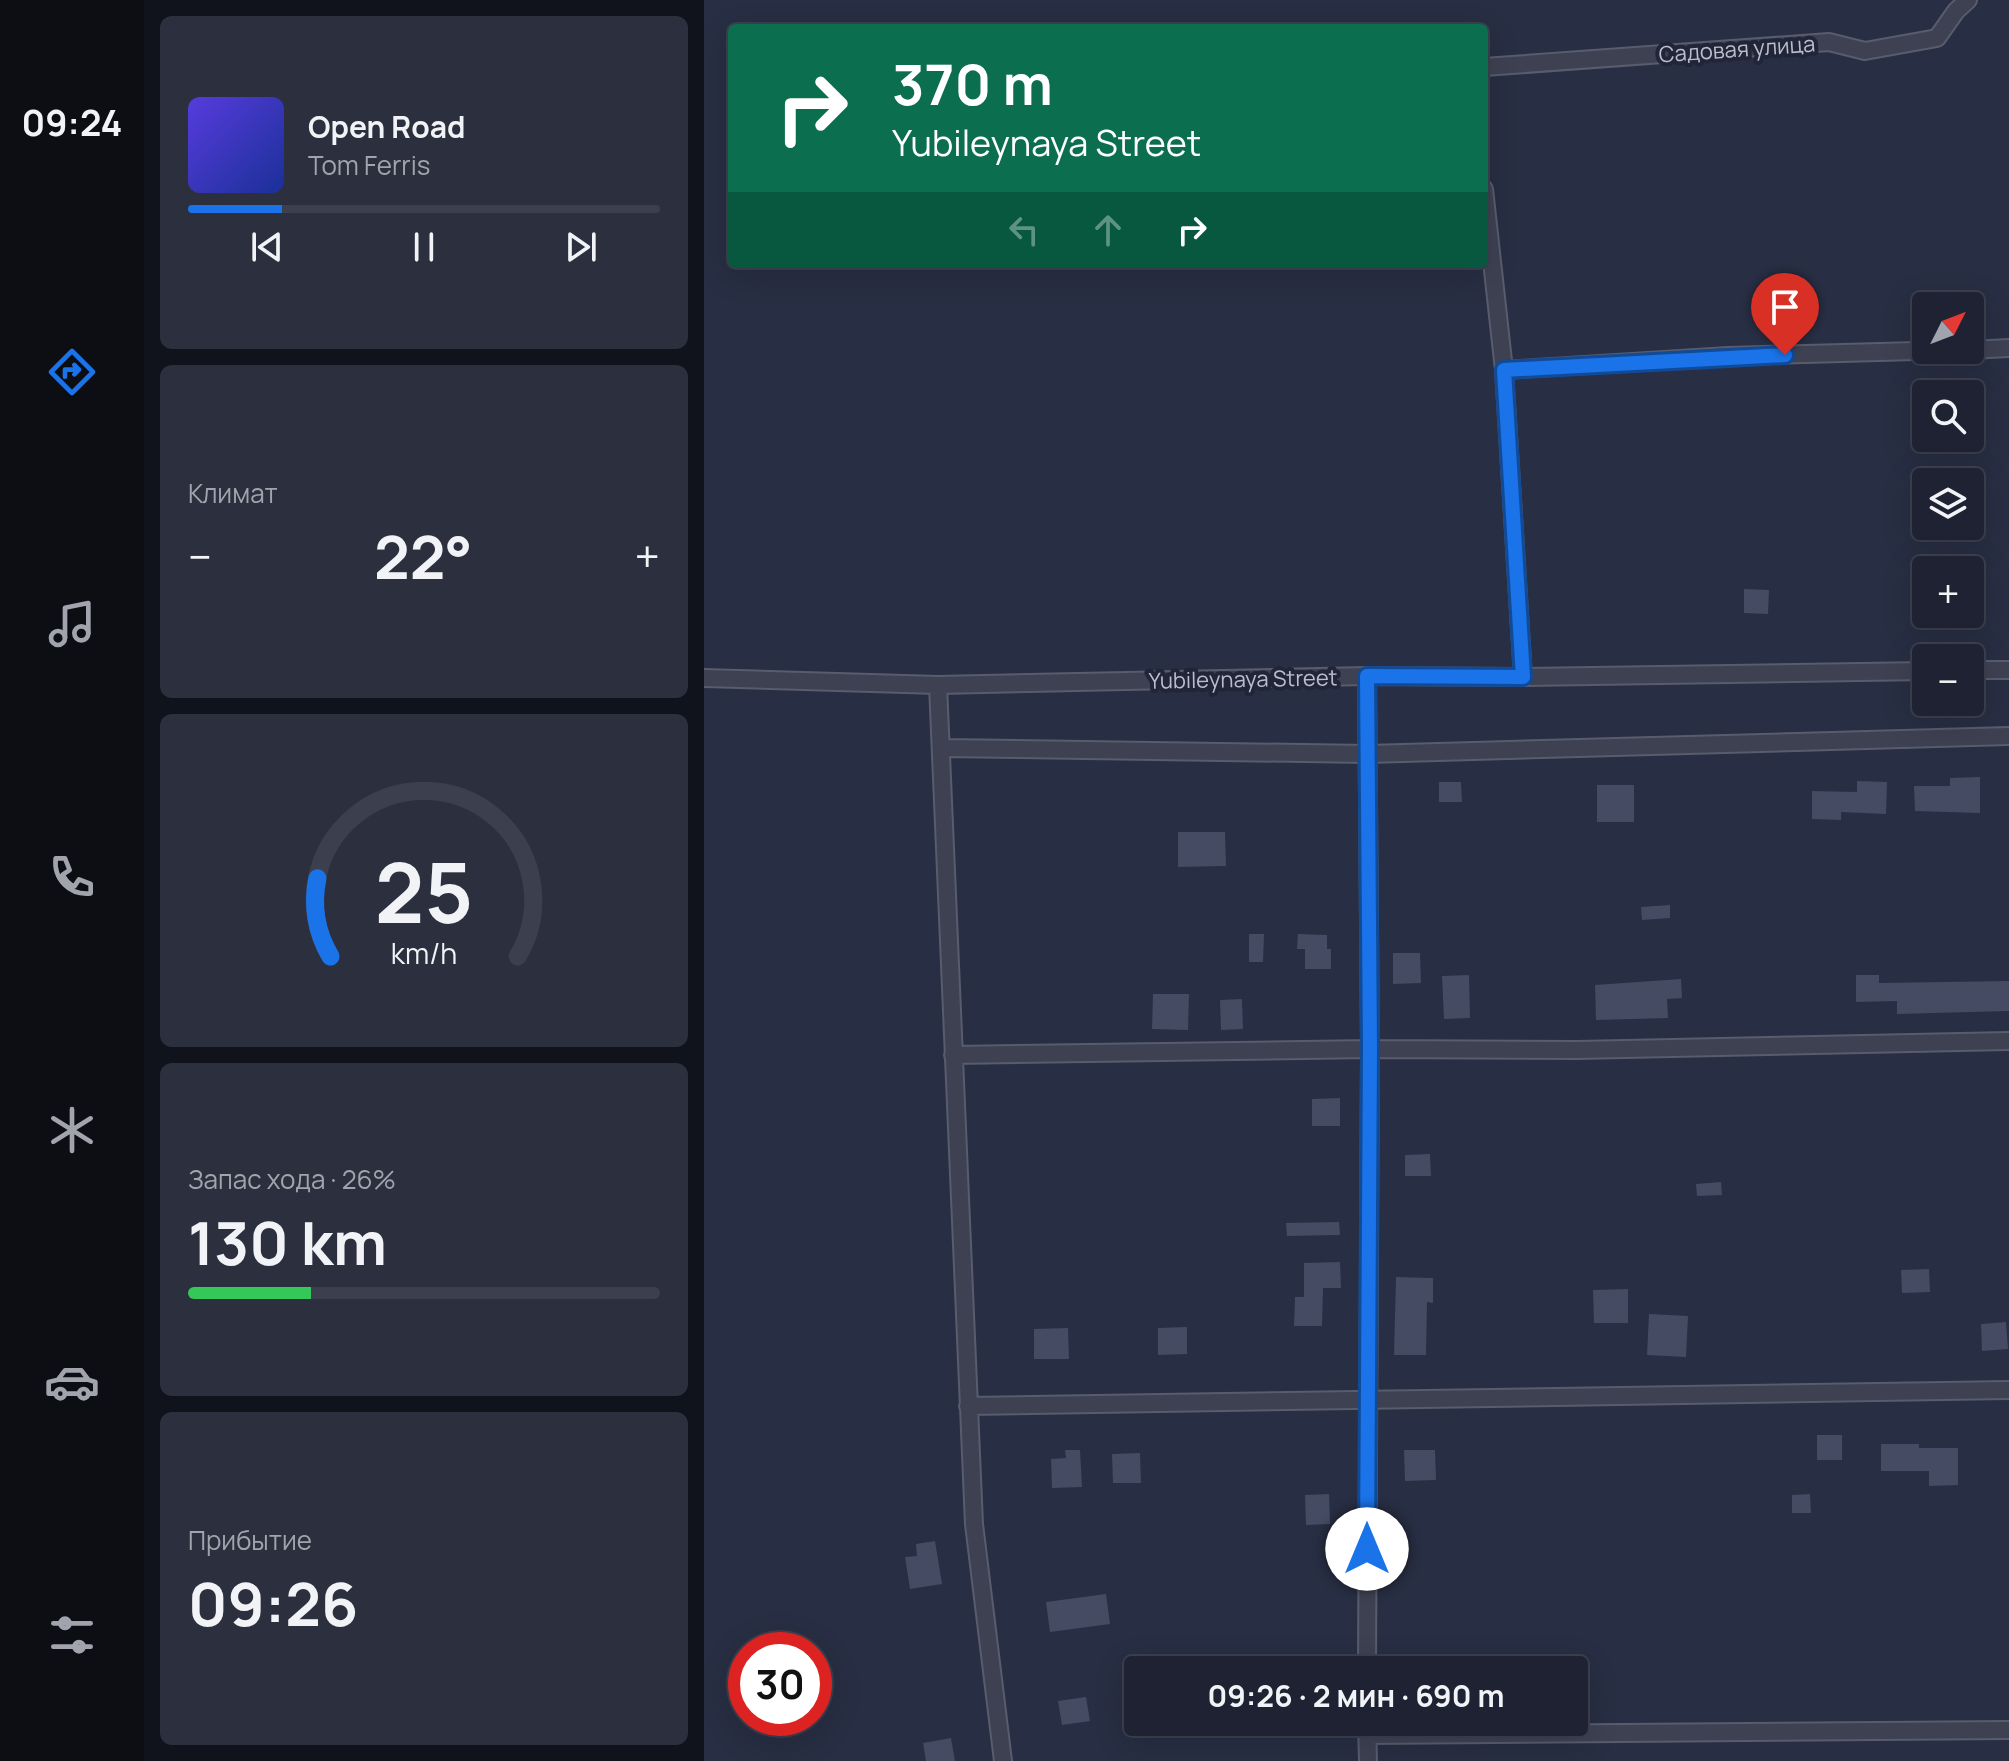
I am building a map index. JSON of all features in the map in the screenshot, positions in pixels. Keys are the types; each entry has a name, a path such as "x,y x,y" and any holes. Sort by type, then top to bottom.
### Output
{"street":[{"name":"Садовая улица","path":"1488,66 1829,42 1865,51 1937,38 1968,0"},
{"path":"1488,225 1504,370 1523,677"},
{"path":"1984,349 2009,348"},
{"path":"1504,370 1728,356 1912,351"},
{"path":"1984,670 2009,670"},
{"name":"Yubileynaya Street","path":"704,678 938,685 1367,676 1912,671"},
{"path":"1367,676 1370,1049 1367,1656"},
{"path":"938,685 974,1524 1003,1761"},
{"path":"942,748 1368,754 2009,736"},
{"path":"953,1055 1370,1049 1577,1050 2009,1041"},
{"path":"968,1406 2009,1390"},
{"path":"1588,1729 2009,1730"},
{"path":"1367,1736 1368,1761"}],"building":[{"path":"1744,589 1769,590 1768,614 1744,613"},
{"path":"1980,777 1980,813 1915,811 1914,786 1950,786 1950,778"},
{"path":"1857,781 1887,782 1886,814 1841,812 1841,820 1812,819 1812,791 1857,792"},
{"path":"1439,782 1461,782 1462,802 1439,802"},
{"path":"1597,785 1634,785 1634,822 1597,822"},
{"path":"1178,832 1225,832 1226,866 1178,867"},
{"path":"1670,905 1670,918 1642,920 1641,907"},
{"path":"1249,934 1264,934 1263,962 1249,962"},
{"path":"1298,934 1327,935 1331,969 1305,969 1305,949 1297,949"},
{"path":"1393,953 1420,953 1421,983 1393,984"},
{"path":"1469,975 1470,1018 1444,1019 1442,976"},
{"path":"1856,975 1879,975 1879,983 2009,981 2009,1011 1897,1014 1897,1001 1856,1002"},
{"path":"1681,979 1682,998 1667,999 1668,1018 1596,1020 1595,985"},
{"path":"1153,994 1189,994 1188,1030 1152,1029"},
{"path":"1242,999 1243,1029 1221,1030 1220,1000"},
{"path":"1340,1098 1340,1126 1312,1126 1312,1099"},
{"path":"1430,1154 1431,1176 1405,1176 1405,1155"},
{"path":"1721,1182 1722,1195 1697,1196 1696,1184"},
{"path":"1339,1222 1340,1235 1287,1236 1286,1223"},
{"path":"1340,1262 1341,1288 1323,1288 1322,1326 1294,1326 1295,1297 1304,1297 1304,1263"},
{"path":"1929,1269 1930,1292 1902,1293 1901,1270"},
{"path":"1396,1277 1433,1278 1433,1303 1427,1302 1426,1355 1394,1355"},
{"path":"1628,1289 1628,1323 1594,1323 1593,1290"},
{"path":"1649,1314 1688,1316 1686,1357 1647,1355"},
{"path":"2006,1322 2008,1349 1982,1351 1981,1324"},
{"path":"1187,1327 1187,1354 1158,1355 1158,1328"},
{"path":"1068,1328 1069,1359 1034,1359 1034,1329"},
{"path":"1817,1435 1842,1435 1842,1460 1817,1460"},
{"path":"1881,1444 1958,1448 1958,1485 1929,1486 1929,1471 1881,1471"},
{"path":"1065,1450 1080,1450 1082,1487 1052,1488 1051,1459 1066,1458"},
{"path":"1404,1450 1435,1450 1436,1480 1405,1481"},
{"path":"1140,1453 1141,1483 1113,1483 1112,1454"},
{"path":"1329,1494 1330,1524 1306,1525 1305,1495"},
{"path":"1810,1494 1811,1513 1792,1513 1792,1495"},
{"path":"935,1541 942,1584 910,1589 905,1557 917,1556 916,1544"},
{"path":"1106,1594 1110,1624 1050,1632 1046,1602"},
{"path":"1307,1654 1307,1656 1266,1656"},
{"path":"1086,1697 1090,1721 1062,1725 1058,1701"},
{"path":"951,1738 955,1761 926,1761 923,1743"}],"route":[{"path":"1367,1549 1370,1049 1367,676 1523,677 1504,370 1785,355"}]}
